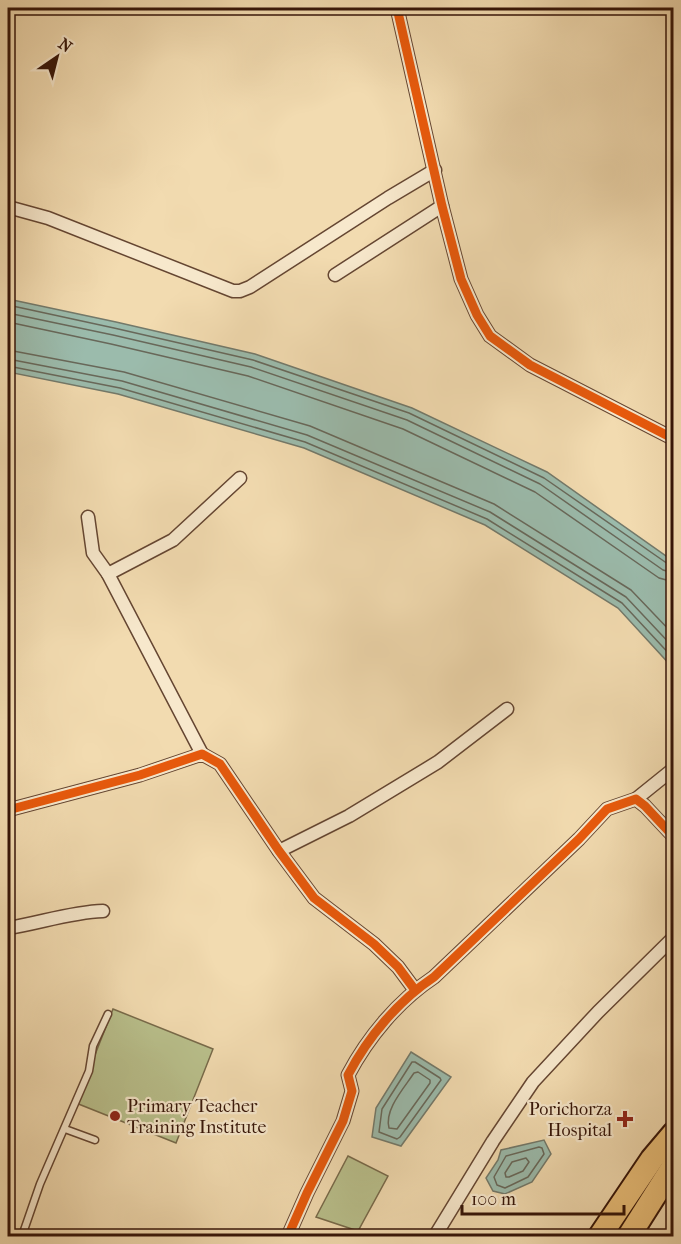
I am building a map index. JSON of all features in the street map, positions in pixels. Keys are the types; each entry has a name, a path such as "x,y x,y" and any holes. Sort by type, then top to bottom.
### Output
{"highway":[{"path":"600,1236 652,1159 674,1133"},
{"path":"629,1236 674,1165"}],"street":[{"path":"398,8 442,206 461,279 477,315 490,336 530,365 674,439"},
{"path":"8,207 48,218 233,291 240,291 250,287 435,170"},
{"path":"335,275 442,206"},
{"path":"108,574 173,540 240,478"},
{"path":"88,517 93,553 108,574 202,754 220,764 279,851 315,898 374,944 398,967 415,990"},
{"path":"279,851 349,816 438,762 507,709"},
{"path":"8,810 140,776 202,754"},
{"path":"288,1236 343,1121 352,1091 348,1075 378,1030 415,990 434,977 579,839 607,809 636,799 672,770"},
{"path":"636,799 674,837"},
{"path":"8,928 81,912 104,911"},
{"path":"435,1236 533,1082 598,1012 674,937"}],"lane":[{"path":"22,1236 40,1184 89,1071 93,1046 108,1014"},
{"path":"65,1129 96,1140"}],"green space":[{"path":"113,1009 213,1049 176,1143 76,1103"},
{"path":"348,1156 388,1176 358,1231 316,1217"}],"water":[{"path":"8,299 255,354 412,408 547,472 673,561 673,668 618,608 485,525 304,448 118,394 8,372"},
{"path":"411,1052 451,1077 401,1146 372,1137 376,1108"},
{"path":"544,1140 551,1154 532,1182 505,1194 493,1191 486,1178 498,1160 501,1150"}],"cycle path":[{"path":"397,8 461,279 477,315 490,336 530,365 674,439"},
{"path":"8,810 140,775 202,754 220,764 314,898 374,944 398,967 415,990"},
{"path":"288,1236 343,1121 352,1091 348,1075 365,1047 396,1009 434,977 579,839 607,809 636,799 674,837"}],"place":[{"name":"Primary Teacher Training Institute","path":"115,1116"},
{"name":"Porichorza Hospital","path":"625,1119"}]}
